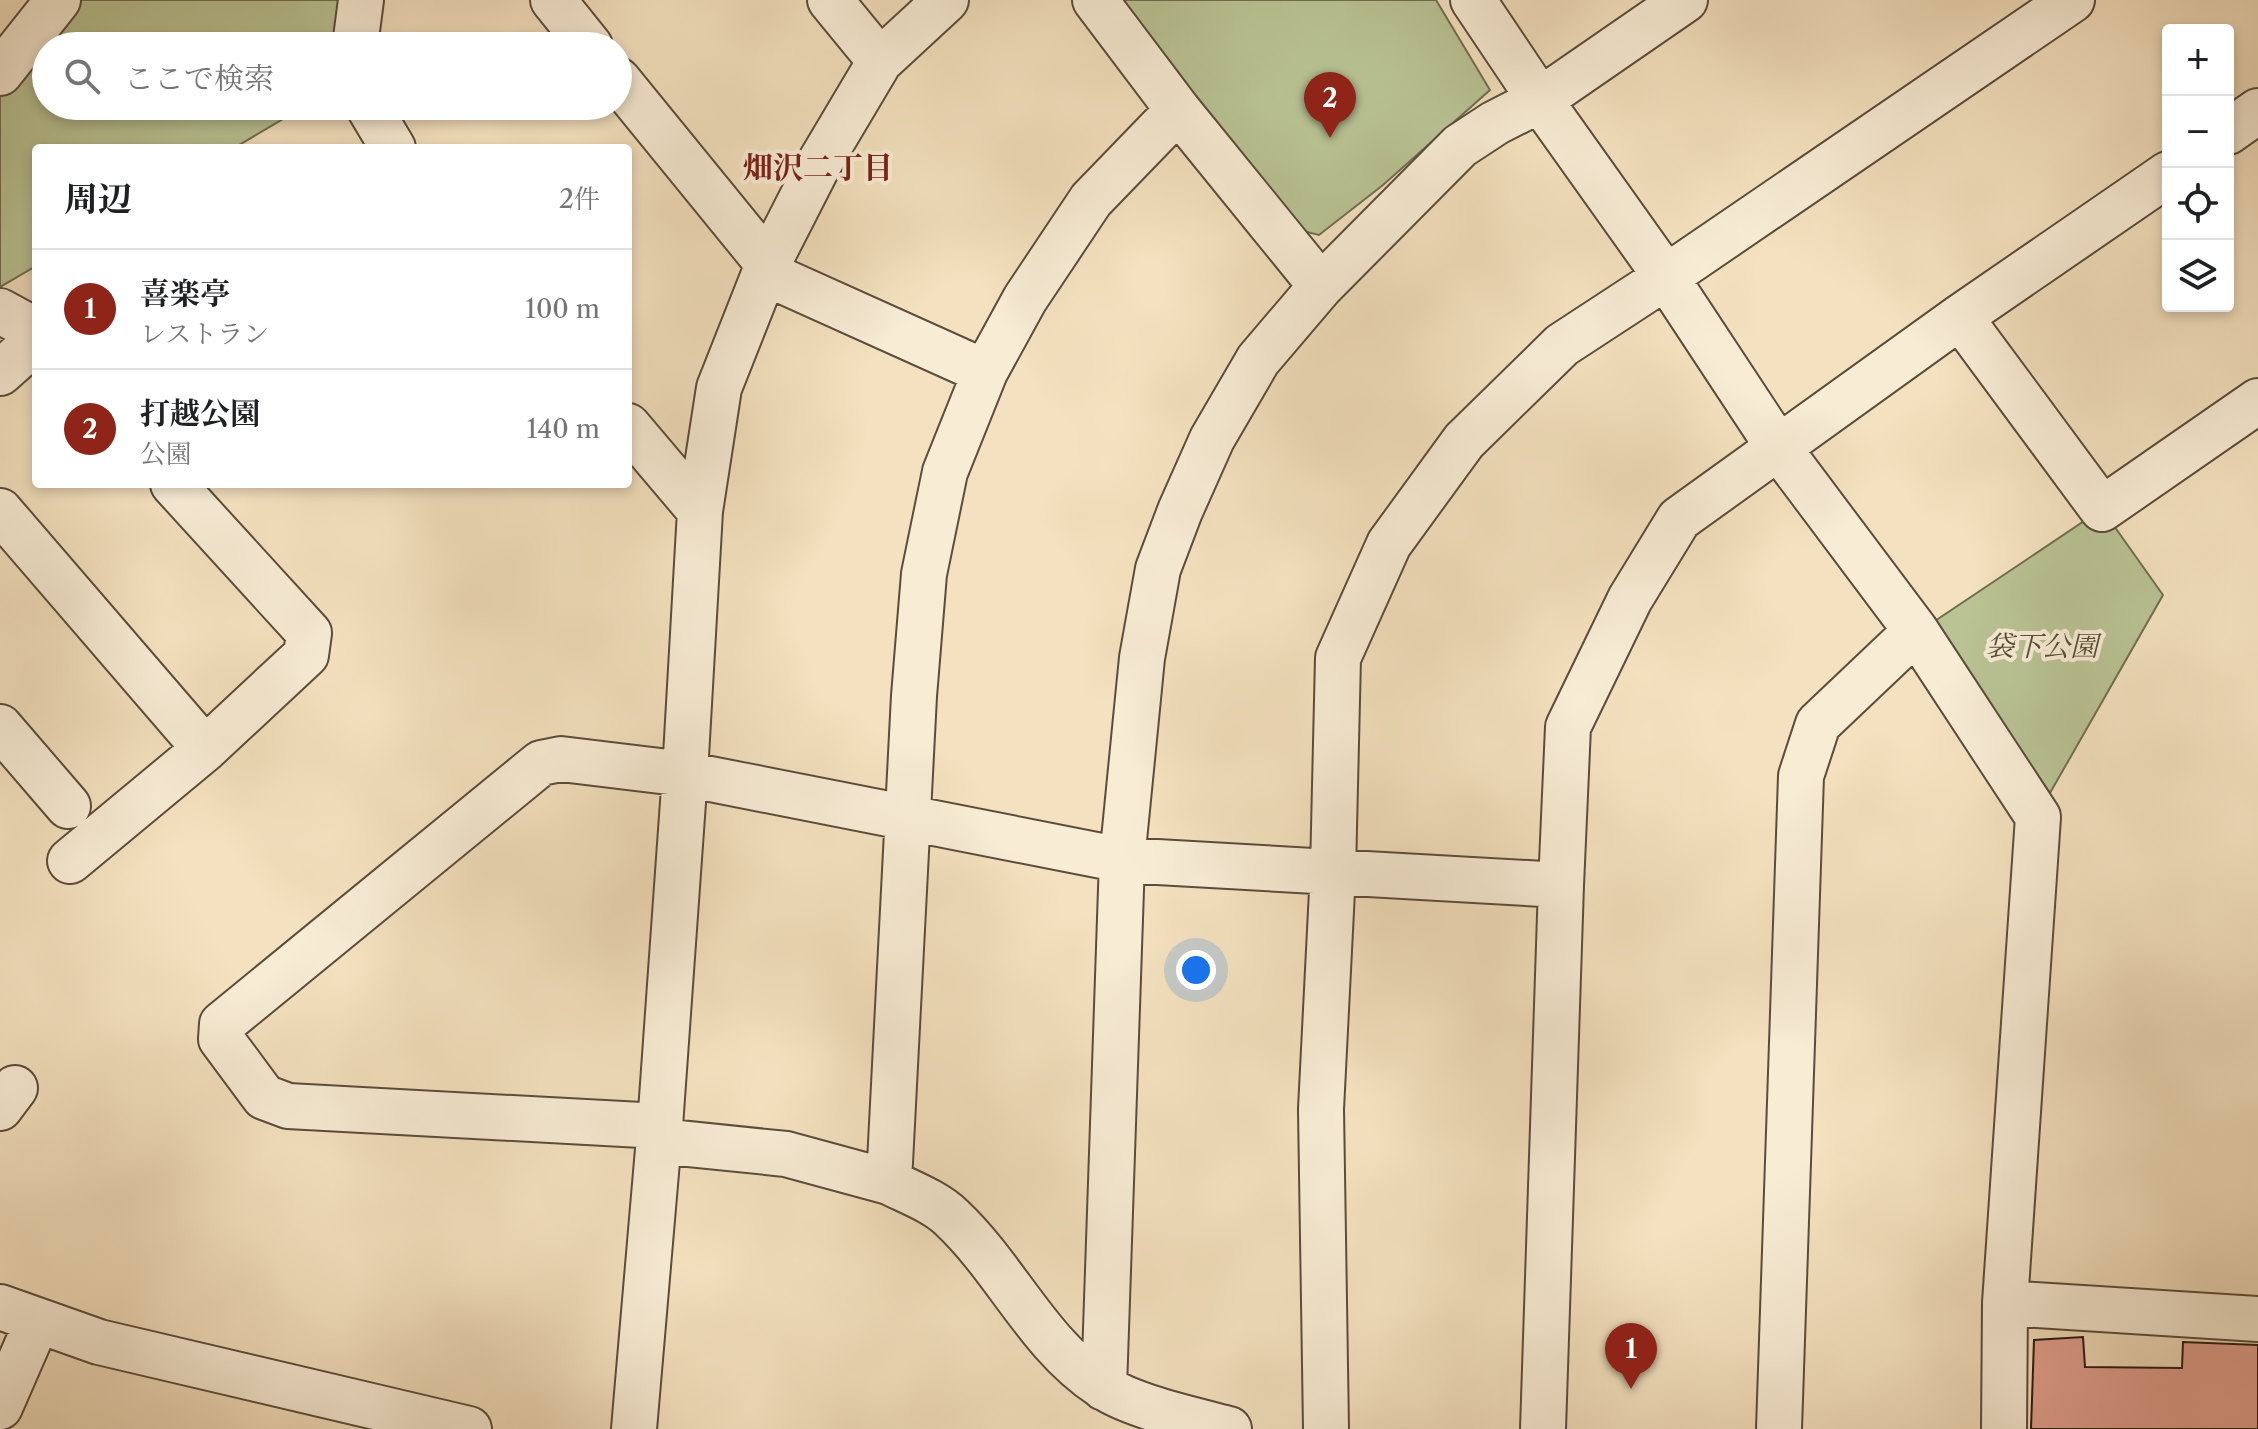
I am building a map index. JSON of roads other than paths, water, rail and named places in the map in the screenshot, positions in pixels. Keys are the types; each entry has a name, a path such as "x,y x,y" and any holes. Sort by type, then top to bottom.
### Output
{"street":[{"path":"33,32 58,0"},
{"path":"357,32 361,0"},
{"path":"553,0 579,32"},
{"path":"830,0 880,61"},
{"path":"634,1429 685,774 700,511 719,388 766,268 820,162 880,61 946,0"},
{"path":"1095,0 1178,110 1321,286"},
{"path":"1473,0 1666,277 1778,447 1916,631 2038,817 2005,1303 2004,1429"},
{"path":"1104,1388 1122,860 1142,658 1158,569 1180,511 1212,439 1258,360 1321,286 1460,146 1495,123 1540,100 1685,0"},
{"path":"1326,1429 1321,1109 1333,871 1338,658 1389,544 1464,441 1562,345 2072,0"},
{"path":"0,73 32,33"},
{"path":"632,98 766,268 985,372"},
{"path":"889,1182 914,696 924,574 945,472 985,372 1025,299 1091,200 1178,110"},
{"path":"2234,128 2258,111"},
{"path":"376,120 391,144"},
{"path":"1543,1429 1568,727 1630,599 1679,519 1960,317 2162,178"},
{"path":"0,311 32,331"},
{"path":"1960,317 2102,509 2258,401"},
{"path":"0,373 32,345"},
{"path":"632,431 700,511"},
{"path":"70,861 205,749 306,655 309,633 177,488"},
{"path":"0,511 205,749"},
{"path":"1779,1429 1801,776 1818,724 1916,631"},
{"path":"0,727 68,806"},
{"path":"1229,1429 1153,1407 1104,1388 1043,1334 979,1246 950,1215 889,1182 786,1154 659,1133 288,1106 264,1097 221,1039 222,1024 541,763 561,759 685,774 1122,860 1561,885"},
{"path":"2005,1303 2258,1319"},
{"path":"0,1407 19,1315 99,1342 469,1429"}],"place":[{"name":"打越公園","path":"1330,138"},
{"name":"喜楽亭","path":"1631,1389"}],"district":[{"name":"畑沢二丁目","path":"818,168"}],"park label":[{"name":"袋下公園","path":"2042,646"}]}
